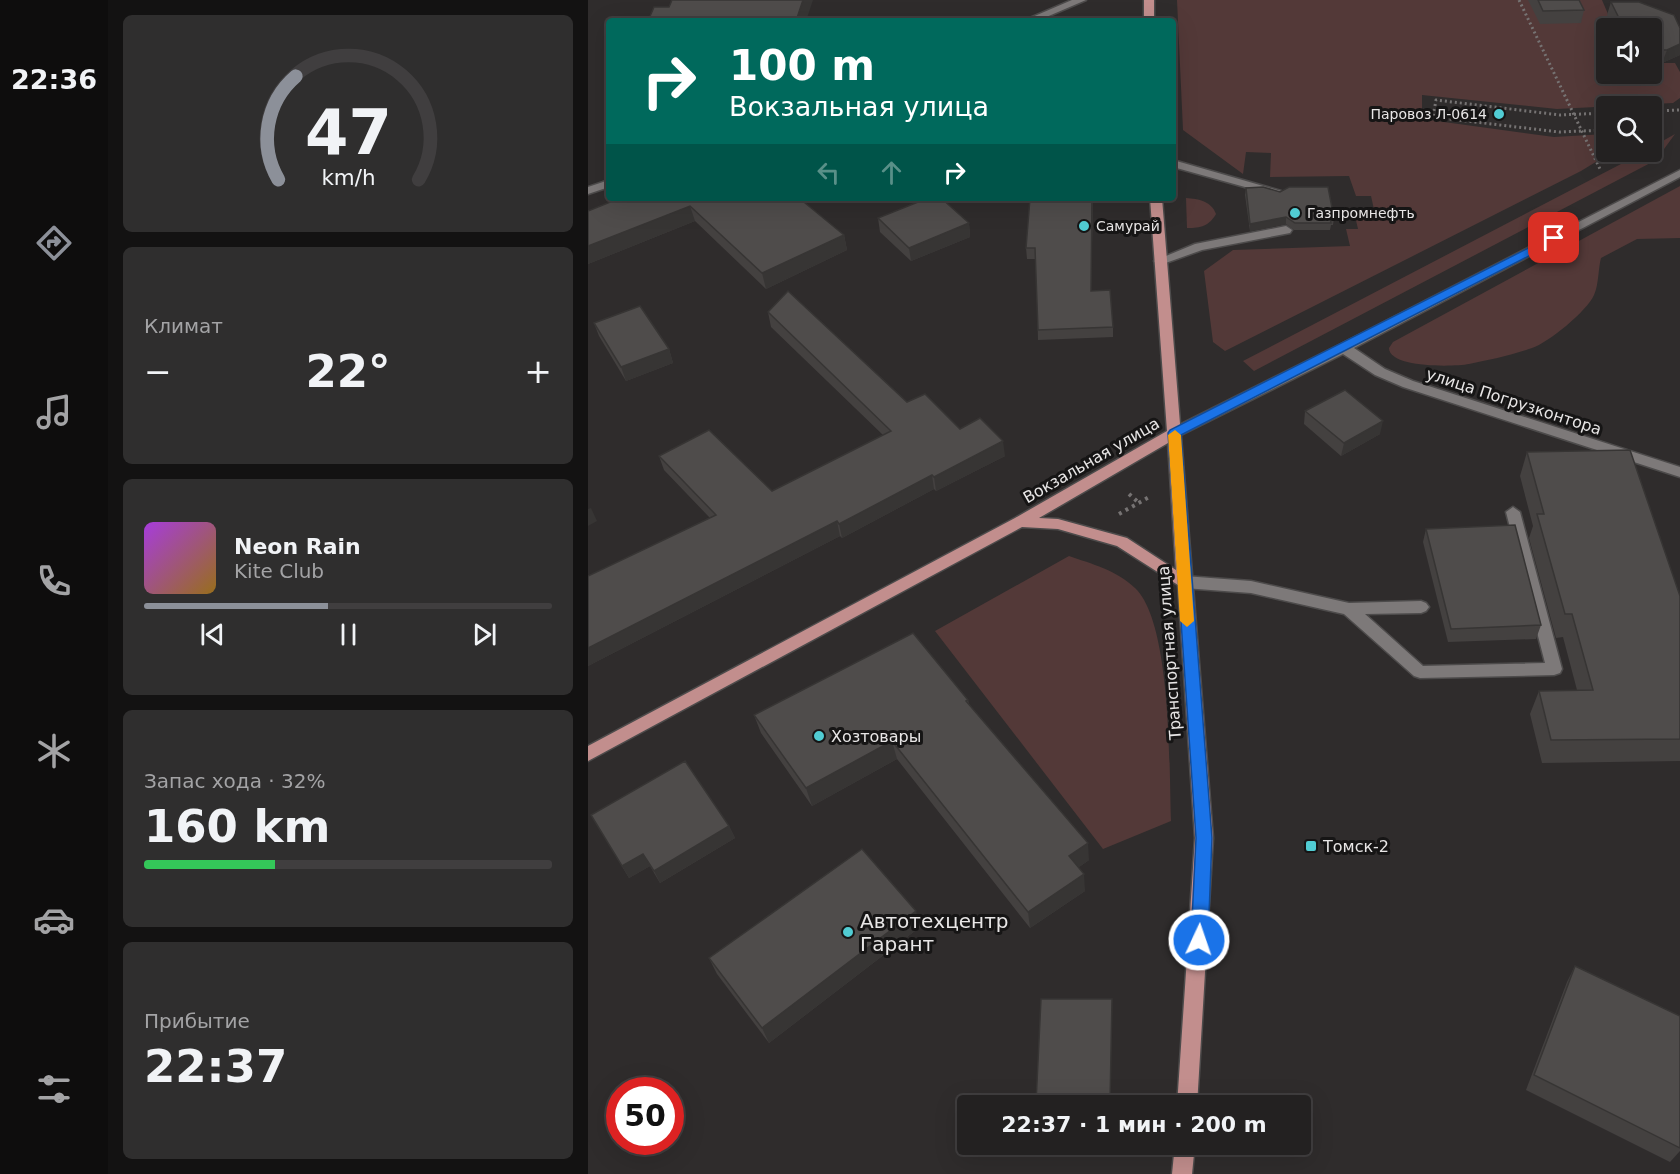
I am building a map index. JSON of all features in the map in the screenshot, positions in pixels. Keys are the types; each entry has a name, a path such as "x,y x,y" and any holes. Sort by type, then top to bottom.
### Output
{"main road":[{"path":"1149,0 1149,18"},
{"name":"Транспортная улица","path":"1156,201 1204,838 1188,1095"},
{"name":"Вокзальная улица","path":"588,754 1020,522 1174,433"},
{"path":"1020,522 1058,524 1122,542 1184,582"},
{"path":"1182,1174 1184,1155"}],"street":[{"path":"1036,18 1081,0"},
{"path":"1176,164 1280,194"},
{"name":"Вокзальная улица","path":"1174,433 1344,348 1680,173"},
{"path":"588,191 606,184"},
{"path":"1160,261 1199,248 1286,230"},
{"name":"улица Погрузконтора","path":"1344,348 1380,372 1408,384 1680,472"},
{"path":"1349,609 1420,672 1554,669 1513,512"},
{"path":"1184,582 1251,587 1349,609 1421,607"}],"path":[{"path":"1520,0 1600,169"},
{"path":"1596,113 1560,115 1436,100 1433,117 1559,132 1596,130"},
{"path":"1662,111 1680,110"},
{"path":"1129,494 1139,503"},
{"path":"1115,516 1152,495"}],"shaded area":[{"path":"1177,0 1602,0 1610,18 1596,18 1596,84 1662,84 1662,63 1675,63 1680,72 1680,98 1673,103 1662,104 1662,96 1596,96 1596,107 1557,109 1422,95 1422,119 1554,137 1596,135 1596,162 1225,351 1213,342 1204,271 1233,250 1350,246 1346,229 1358,229 1355,216 1375,214 1371,196 1356,196 1349,176 1270,177 1271,153 1246,152 1243,174 1183,130"},
{"path":"1675,134 1662,152 1662,141"},
{"path":"1625,162 1652,162 1254,371 1243,361"},
{"path":"1680,186 1680,238 1637,239 1601,258 1597,286 1590,302 1566,326 1539,345 1509,355 1461,365 1423,365 1410,363 1392,355 1389,348 1393,342"},
{"path":"1186,198 1208,203 1216,214 1204,225 1187,228"},
{"path":"1069,556 1112,572 1135,588 1147,606 1156,632 1162,663 1166,698 1171,821 1103,849 935,631"}],"building":[{"path":"672,0 803,0 797,18 649,18 654,7 669,7"},
{"path":"1538,0 1579,0 1584,10 1543,11"},
{"path":"1611,2 1639,2 1674,15 1680,28 1680,44 1662,50 1662,18 1619,18"},
{"path":"1263,187 1280,192 1289,187 1328,187 1334,218 1330,218 1331,223 1295,223 1286,217 1250,224 1246,188"},
{"path":"613,201 803,201 844,235 762,273 690,206 588,246 588,211"},
{"path":"920,201 944,201 969,223 909,248 878,218"},
{"path":"1030,201 1092,201 1091,291 1110,290 1113,327 1038,330 1035,248 1026,248"},
{"path":"788,291 907,402 925,394 960,429 980,418 1003,441 839,524 837,521 588,648 588,576 716,515 659,456 709,430 772,491 891,431 768,312"},
{"path":"640,306 669,349 621,367 594,323"},
{"path":"1345,390 1383,421 1344,443 1305,411"},
{"path":"1630,450 1680,596 1680,739 1551,740 1539,691 1593,690 1572,614 1565,614 1537,514 1544,514 1527,452"},
{"path":"1515,525 1541,625 1451,629 1426,529"},
{"path":"913,633 968,700 966,701 1088,843 1069,856 1084,874 1028,912 892,741 806,788 754,715"},
{"path":"685,761 729,826 654,871 643,854 622,866 591,815"},
{"path":"862,849 916,911 762,1028 709,958"},
{"path":"1575,966 1680,1016 1680,1148 1534,1075"},
{"path":"1041,999 1112,999 1110,1095 1036,1095"}],"slow traffic":[{"path":"1175,435 1187,621"}],"place":[{"name":"Паровоз Л-0614","path":"1499,114"},
{"name":"Газпромнефть","path":"1295,213"},
{"name":"Самурай","path":"1084,226"},
{"name":"Хозтовары","path":"819,736"},
{"name":"Томск-2","path":"1311,846"},
{"name":"Автотехцентр Гарант","path":"848,932"}],"route":[{"path":"1199,940 1204,838 1174,433 1259,392 1554,238"}]}
